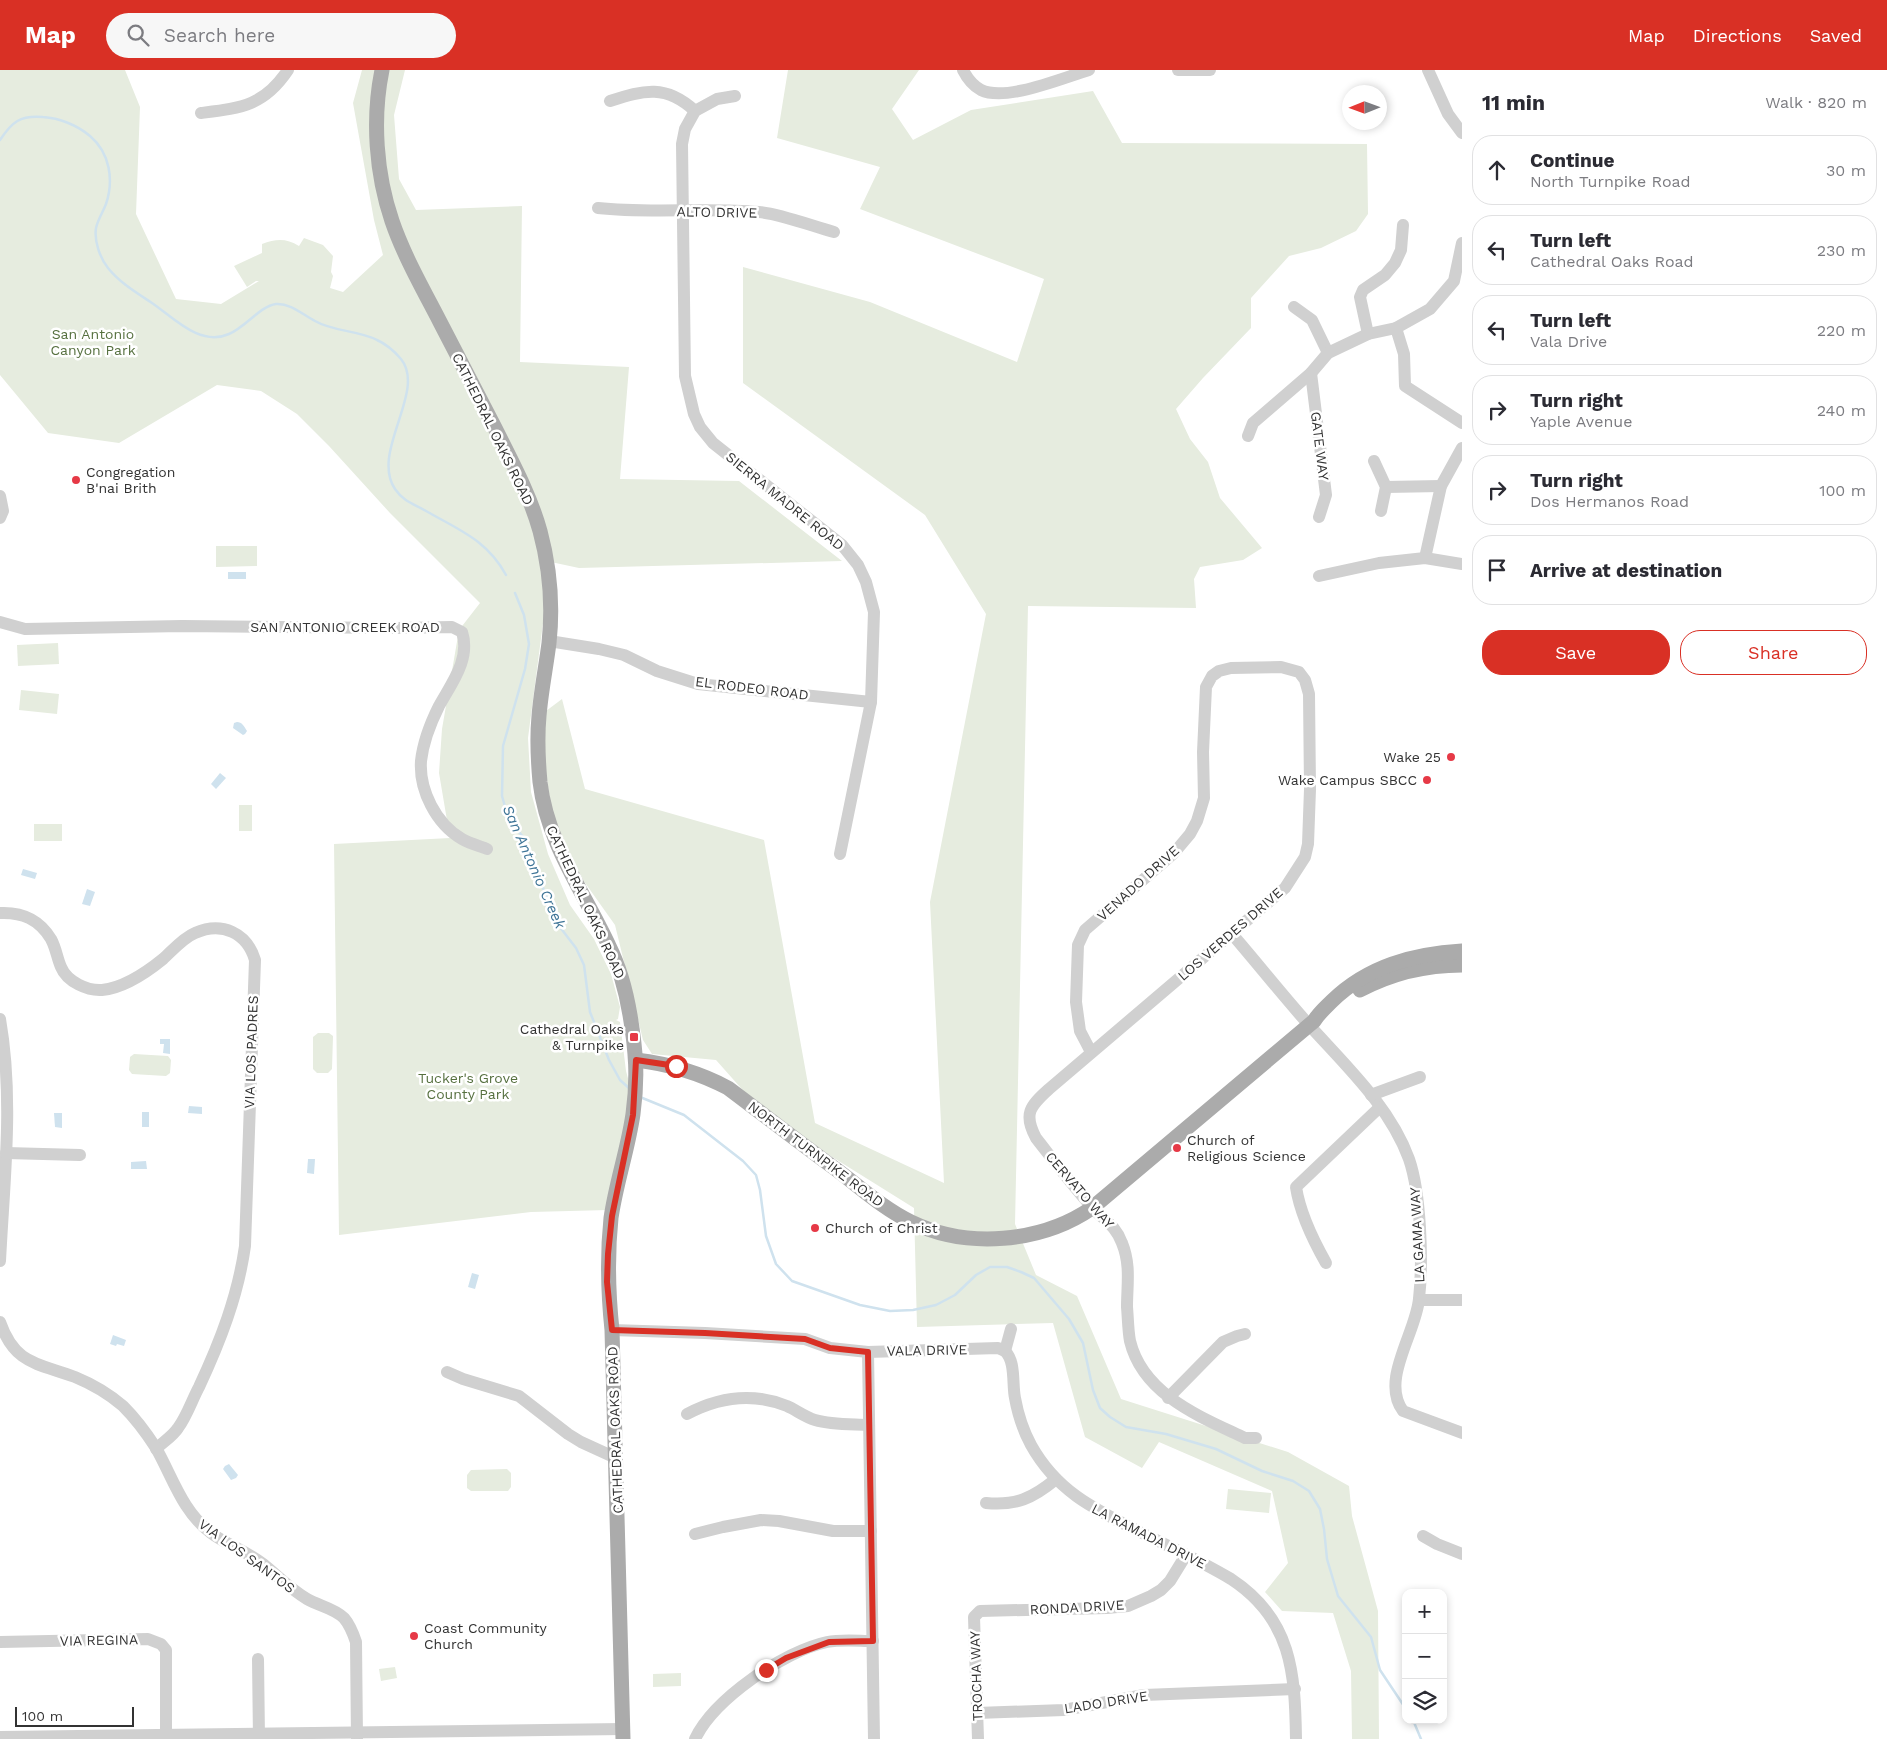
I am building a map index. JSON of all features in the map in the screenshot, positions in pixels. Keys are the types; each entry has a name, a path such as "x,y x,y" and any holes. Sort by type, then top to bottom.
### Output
{"main road":[{"name":"CATHEDRAL OAKS ROAD","path":"382,70 378,103 378,152 385,196 392,222 415,274 514,464 540,530 547,561 551,600 549,642 538,718 541,787 547,814 559,849 574,881 607,941 622,977 636,1060 633,1115 612,1216 607,1282 612,1330 623,1734"},
{"name":"NORTH TURNPIKE ROAD","path":"636,1060 676,1066 708,1077 728,1088 882,1205 912,1223 935,1232 976,1238 1016,1236 1050,1229 1092,1208 1312,1023 1318,1014 1356,981 1379,969 1411,957 1462,951"},
{"name":"NORTH TURNPIKE ROAD","path":"1312,1023 1323,1020 1360,990 1378,981 1419,969 1462,965"}],"street":[{"path":"201,113 236,109 258,100 270,92 288,70"},
{"path":"963,70 969,81 982,90 1002,93 1017,92 1089,70"},
{"path":"1178,70 1210,70"},
{"path":"1428,70 1448,114 1462,133"},
{"path":"610,101 646,91 670,93 683,100 695,111 717,99 735,96"},
{"name":"SIERRA MADRE ROAD","path":"695,111 685,128 682,150 685,376 694,414 700,427 713,443 842,545 858,565 866,582 874,612 871,702 840,854"},
{"name":"ALTO DRIVE","path":"598,208 629,212 683,210 762,212 834,232"},
{"path":"1368,334 1360,297 1362,290 1385,275 1395,263 1401,250 1403,225"},
{"path":"1248,436 1253,423 1311,373 1328,353 1368,334 1396,328 1430,309 1458,281 1462,243"},
{"path":"1294,307 1312,320 1328,353"},
{"path":"1396,328 1404,354 1405,386 1462,423"},
{"name":"GATE WAY","path":"1311,373 1326,495 1319,517"},
{"path":"1425,558 1441,486 1462,448"},
{"path":"1374,461 1386,487 1381,510"},
{"path":"1386,487 1441,486"},
{"path":"0,496 3,511 0,518"},
{"path":"1319,576 1379,563 1425,558 1462,564"},
{"name":"SAN ANTONIO CREEK ROAD","path":"0,622 25,629 191,626 452,627 457,629 464,636 461,666 430,726 421,761 422,775 425,791 431,806 442,823 461,838 487,849"},
{"name":"EL RODEO ROAD","path":"549,642 600,649 624,655 657,671 698,684 871,702"},
{"name":"VENADO DRIVE","path":"1091,1052 1080,1031 1076,1002 1077,954 1080,938 1085,930 1174,853 1190,834 1197,822 1204,798 1206,688 1212,676 1219,671 1231,668 1281,667 1299,672 1306,680 1309,694"},
{"name":"LOS VERDES DRIVE","path":"1029,1115 1033,1104 1039,1098 1285,888 1305,857 1308,844 1309,694"},
{"name":"VIA LOS PADRES","path":"0,913 20,914 31,918 39,924 51,939 64,972 74,982 87,988 101,990 115,987 143,973 194,933 209,929 224,929 245,940 252,950 255,960 245,1246 242,1270 236,1294 214,1356 178,1429 156,1449"},
{"name":"LA GAMA WAY","path":"1232,934 1312,1023 1372,1095 1397,1132 1409,1160 1414,1180 1417,1196 1420,1254 1419,1300 1414,1322 1397,1371 1395,1393 1397,1403 1403,1410 1412,1415 1462,1433"},
{"path":"0,1019 7,1068 8,1109 0,1261"},
{"path":"1372,1095 1420,1077"},
{"path":"1326,1263 1311,1237 1297,1196 1296,1187 1380,1107"},
{"name":"CERVATO WAY","path":"1029,1115 1030,1127 1036,1138 1092,1208 1109,1222 1123,1245 1128,1269 1127,1307 1130,1341 1144,1370 1154,1384 1168,1398 1245,1438 1256,1438"},
{"path":"6,1153 80,1155"},
{"path":"1419,1300 1462,1300"},
{"name":"VIA LOS SANTOS","path":"0,1322 4,1335 13,1348 25,1359 74,1377 108,1395 124,1407 156,1449 181,1499 195,1519 212,1533 262,1564 290,1588 343,1618 351,1629 356,1642 357,1736"},
{"path":"1005,1351 1011,1329"},
{"name":"VALA DRIVE","path":"612,1330 805,1339 830,1348 868,1352 998,1348 1005,1351"},
{"path":"1168,1398 1223,1342 1245,1334"},
{"name":"LA RAMADA DRIVE","path":"1005,1351 1011,1360 1014,1395 1020,1421 1037,1455 1056,1479 1089,1506 1240,1584 1268,1613 1286,1645 1291,1664 1295,1689 1296,1739"},
{"path":"868,1352 874,1739"},
{"path":"447,1372 518,1396 580,1442 616,1458"},
{"path":"687,1414 713,1402 726,1399 764,1399 788,1406 813,1419 828,1422 868,1424"},
{"path":"986,1504 1017,1502 1033,1495 1056,1479"},
{"path":"695,1534 761,1520 779,1521 834,1531 871,1531"},
{"path":"1423,1536 1462,1554"},
{"name":"RONDA DRIVE","path":"976,1613 980,1611 1128,1606 1161,1590 1170,1581 1186,1555"},
{"name":"TROCHA WAY","path":"976,1613 974,1617 978,1739"},
{"name":"VIA REGINA","path":"0,1642 148,1639 161,1644 166,1650 166,1738"},
{"path":"695,1739 705,1721 721,1704 786,1658 829,1642 873,1641"},
{"path":"258,1659 259,1737"},
{"name":"LADO DRIVE","path":"977,1713 1064,1710 1144,1695 1295,1689"},
{"path":"0,1738 623,1734"}],"green space":[{"path":"0,70 125,70 140,107 136,214 176,299 221,304 259,281 247,287 234,266 262,253 262,244 267,242 285,241 299,246 304,238 323,245 333,256 331,272 333,276 330,288 343,292 383,255 374,220 353,103 362,70 405,70 394,115 399,179 416,210 522,206 520,362 629,367 620,479 739,481 842,561 579,568 551,562 528,738 531,792 548,854 570,905 594,939 611,974 620,1007 618,1019 616,1020 620,1022 626,1071 631,1090 608,1210 531,1212 339,1235 334,844 450,838 439,773 442,729 459,630 480,603 390,513 297,414 261,391 217,385 119,443 48,433 0,375"},
{"path":"788,70 919,70 892,109 913,140 971,110 1093,91 1122,143 1367,144 1368,214 1356,231 1321,248 1289,256 1251,298 1251,328 1176,409 1190,439 1208,462 1220,498 1262,548 1243,560 1200,567 1194,579 1196,608 1028,606 1015,1224 1036,1275 1077,1296 1121,1399 1288,1452 1349,1486 1352,1516 1378,1611 1379,1739 1352,1739 1351,1671 1333,1613 1282,1611 1265,1592 1288,1563 1272,1491 1159,1442 1142,1468 1085,1437 1053,1323 917,1327 914,1208 765,1115 716,1060 652,1054 643,1040 615,925 556,842 538,717 562,699 585,789 764,840 815,1123 944,1183 930,902 986,614 925,515 743,383 743,267 870,302 1017,362 1044,279 860,209 880,167 777,138"},
{"path":"216,546 257,546 257,566 216,567"},
{"path":"58,643 59,664 18,666 17,645"},
{"path":"21,690 59,694 57,714 19,710"},
{"path":"239,805 252,805 252,831 239,831"},
{"path":"34,824 62,824 62,841 34,841"},
{"path":"318,1033 329,1033 333,1036 332,1069 328,1073 317,1073 313,1069 313,1037"},
{"path":"134,1054 168,1056 171,1060 170,1073 166,1076 132,1074 129,1070 130,1057"},
{"path":"507,1469 511,1473 511,1487 508,1491 471,1491 467,1488 467,1475 471,1470"},
{"path":"1228,1489 1271,1493 1269,1513 1226,1509"},
{"path":"395,1667 397,1678 381,1681 379,1669"},
{"path":"681,1673 681,1686 653,1687 653,1674"}],"water":[{"path":"228,572 246,572 246,579 228,579"},
{"path":"237,722 245,727 247,731 245,734 243,735 233,728 234,723"},
{"path":"220,773 226,778 216,789 211,784"},
{"path":"23,869 37,873 35,879 21,875"},
{"path":"87,889 95,892 90,906 82,904"},
{"path":"160,1039 170,1039 170,1054 163,1053 164,1044 160,1044"},
{"path":"189,1106 202,1107 202,1114 188,1113"},
{"path":"142,1112 149,1112 149,1127 142,1127"},
{"path":"54,1113 62,1113 62,1128 55,1127"},
{"path":"308,1159 315,1159 314,1174 307,1173"},
{"path":"146,1161 147,1169 131,1169 131,1162"},
{"path":"472,1273 479,1275 475,1289 468,1287"},
{"path":"113,1335 126,1340 124,1346 110,1344"},
{"path":"229,1464 238,1475 231,1480 223,1469"}],"waterway":[{"name":"San Antonio Creek","path":"0,140 17,121 28,117 35,117 49,118 74,125 97,143 106,159 110,176 106,204 96,228 97,244 102,259 123,283 188,329 208,337 218,337 235,331 264,309 281,304 292,307 322,325 370,337 393,351 401,359 407,372 408,388 389,458 389,474 395,489 409,502 461,530 481,544 506,575"},
{"name":"San Antonio Creek","path":"515,593 524,615 529,644 525,669 503,746 502,796 513,825 524,838 556,922 576,948 584,965 590,1012 609,1060 620,1080 630,1089"},
{"name":"San Antonio Creek","path":"640,1097 684,1115 743,1161 756,1175 760,1190 766,1236 776,1264 792,1281 860,1305 890,1311 913,1310 936,1305 955,1295 976,1275 990,1267 1007,1267 1021,1272 1034,1278 1069,1319 1083,1343 1093,1390 1100,1408 1110,1417 1126,1427 1166,1434 1216,1449 1262,1471 1293,1481 1309,1491 1320,1509 1327,1559 1338,1596 1371,1637 1380,1670 1402,1703"},
{"name":"San Antonio Creek","path":"1415,1724 1421,1739"}],"place":[{"name":"Congregation B'nai Brith","path":"76,480"},
{"name":"Wake 25","path":"1451,757"},
{"name":"Wake Campus SBCC","path":"1427,780"},
{"name":"Cathedral Oaks & Turnpike","path":"634,1037"},
{"name":"Church of Religious Science","path":"1177,1148"},
{"name":"Church of Christ","path":"815,1228"},
{"name":"Coast Community Church","path":"414,1636"}],"route":[{"path":"676,1066 636,1060 633,1115 615,1197 608,1254 607,1282 612,1330 805,1339 830,1348 868,1352 873,1641 829,1642 810,1647 766,1670"}],"park label":[{"name":"San Antonio Canyon Park","path":"93,342"},
{"name":"Tucker's Grove County Park","path":"468,1086"}]}
